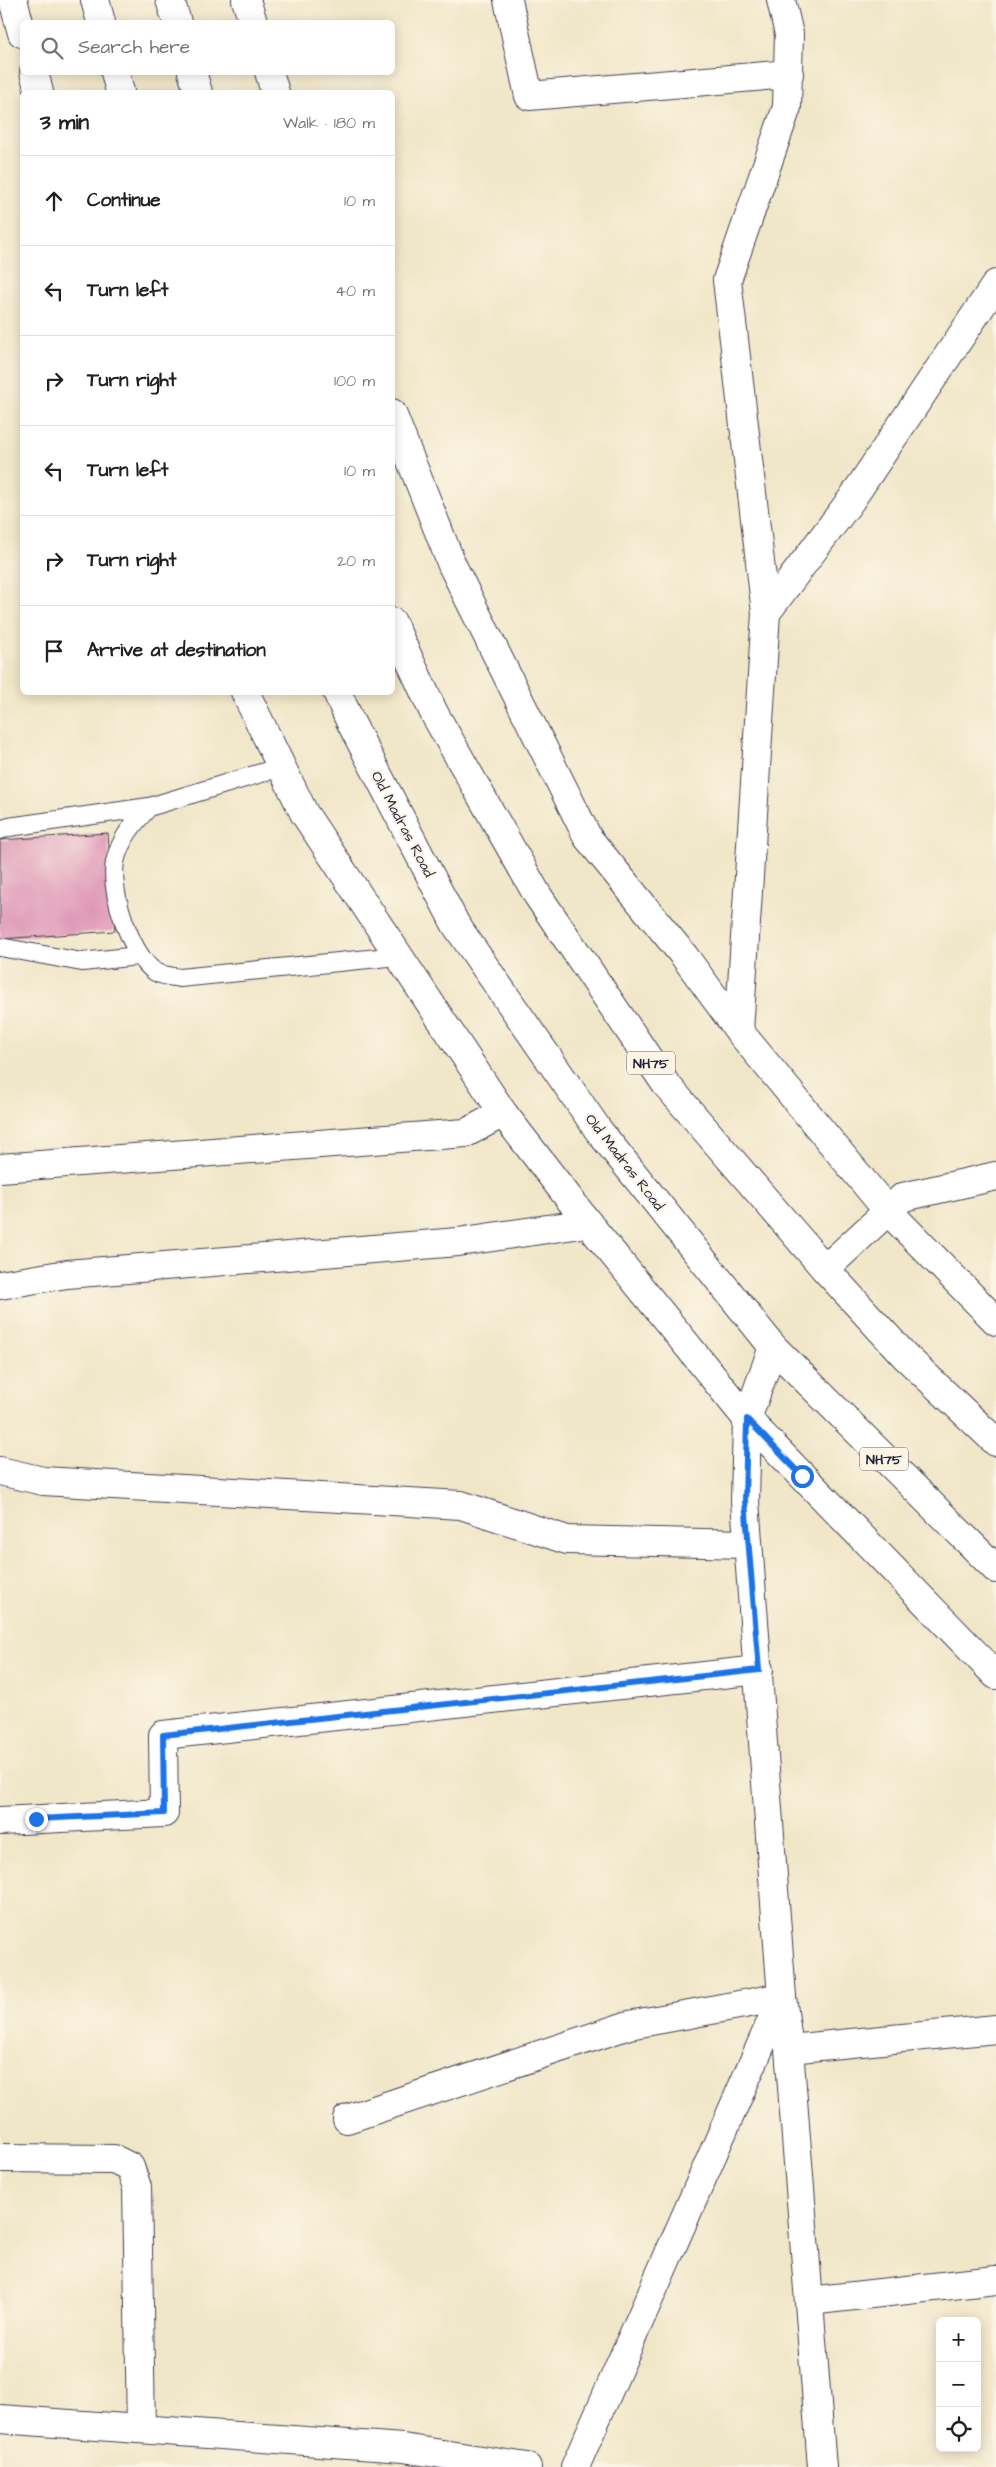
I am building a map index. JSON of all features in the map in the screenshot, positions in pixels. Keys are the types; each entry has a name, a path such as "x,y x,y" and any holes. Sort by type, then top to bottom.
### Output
{"main road":[{"path":"13,0 20,26"},
{"path":"95,0 100,20"},
{"path":"170,0 176,20"},
{"path":"246,0 252,20"},
{"path":"508,0 530,96 789,74"},
{"path":"739,1031 766,614 727,280 786,107 789,74 789,34 780,0"},
{"path":"35,75 38,90"},
{"path":"116,75 120,90"},
{"path":"193,75 197,90"},
{"path":"270,75 275,90"},
{"path":"766,614 851,500 996,284"},
{"path":"395,421 452,565 588,838 684,957 739,1031 887,1210 996,1321"},
{"name":"NH75","path":"395,628 434,713 538,896 665,1083 825,1269 905,1356 996,1442"},
{"path":"246,695 304,813 503,1113 588,1223 747,1419 996,1675"},
{"name":"Old Madras Road","path":"338,695 456,926 600,1131 773,1347 996,1569"},
{"path":"0,1168 466,1133 503,1113"},
{"path":"825,1269 887,1210 904,1197 996,1176"},
{"path":"0,1284 68,1274 458,1242 588,1223"},
{"path":"773,1347 747,1419 745,1501 782,1997 789,2049 822,2467"},
{"path":"0,1470 43,1481 461,1505 567,1540 748,1544"},
{"path":"0,1821 164,1813 163,1735 759,1670"},
{"path":"347,2119 629,2025 782,1997"},
{"path":"575,2467 782,1997"},
{"path":"789,2049 996,2029"},
{"path":"0,2158 114,2160 130,2167 137,2188 141,2429"},
{"path":"809,2301 996,2280"},
{"path":"0,2419 403,2448 528,2467"}],"lane":[{"path":"0,830 9,827 148,806 281,767"},
{"path":"148,806 127,830 115,863 118,905 138,956 155,973 180,978 398,956"},
{"path":"0,946 82,962 138,956"}],"building":[{"path":"108,833 115,931 0,939 0,840"}],"route":[{"path":"36,1819 164,1813 163,1735 759,1670 745,1501 747,1419 802,1476"}]}
